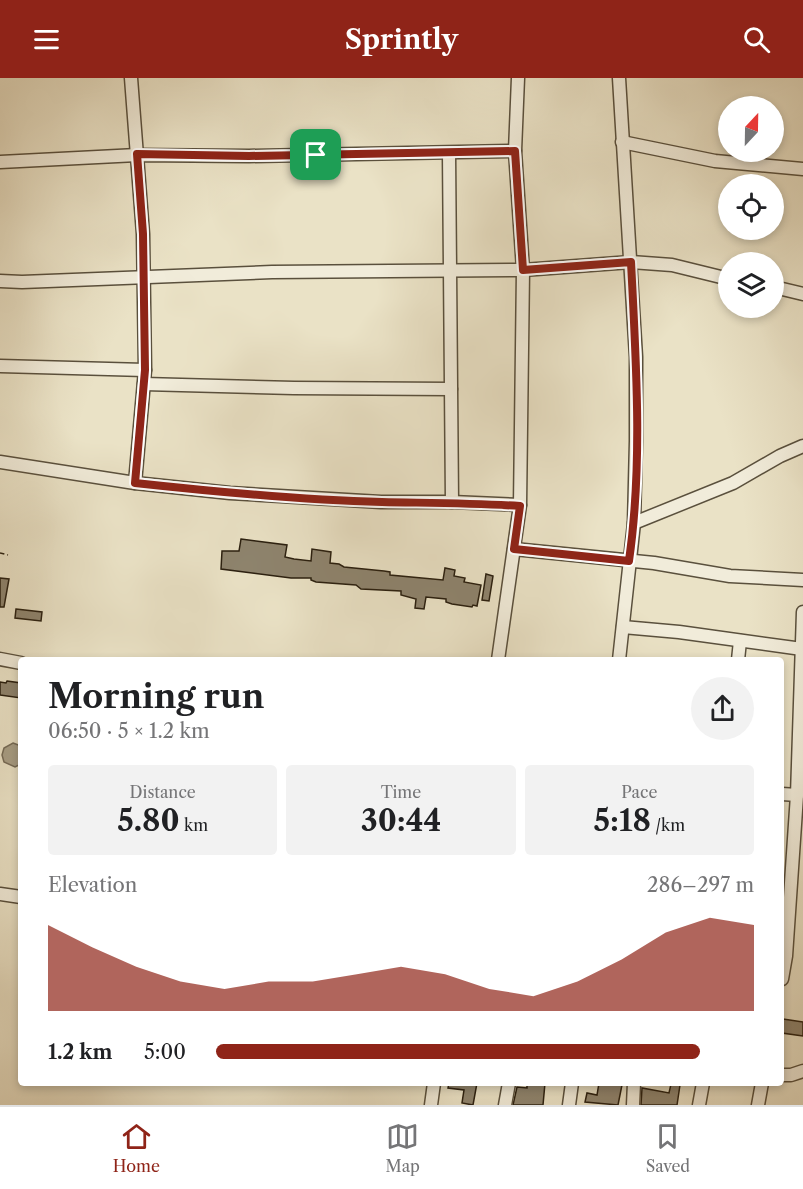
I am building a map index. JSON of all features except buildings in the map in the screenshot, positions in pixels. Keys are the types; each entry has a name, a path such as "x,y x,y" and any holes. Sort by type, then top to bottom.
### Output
{"street":[{"path":"131,78 143,234 145,370 135,483"},
{"path":"498,657 520,506 523,270 515,151 518,78"},
{"path":"619,78 636,357 634,523 619,657"},
{"path":"622,142 715,161 803,169"},
{"path":"0,162 137,154 249,156 515,151"},
{"path":"449,153 452,502"},
{"path":"0,281 272,272 523,270 631,262 672,265 718,276"},
{"path":"784,289 803,294"},
{"path":"0,366 145,370"},
{"path":"144,384 451,389"},
{"path":"634,523 733,483 780,456 803,446"},
{"path":"0,462 135,483 230,493 520,506"},
{"path":"514,549 629,561 730,576 803,580"},
{"path":"784,968 785,914 797,795 803,612"},
{"path":"623,627 679,632 802,650"},
{"path":"738,657 740,641"},
{"path":"0,659 18,662"},
{"path":"784,794 797,795"},
{"path":"0,894 18,897"},
{"path":"784,1075 803,1071"},
{"path":"431,1105 434,1086"},
{"path":"505,1105 508,1086"},
{"path":"569,1105 572,1086"},
{"path":"633,1105 634,1086"},
{"path":"699,1105 702,1086"},
{"path":"758,1105 761,1086"}],"path":[{"path":"0,553 8,555"}],"shaded area":[{"path":"13,743 18,745 18,766 15,767 4,762 2,755 4,748"}],"route":[{"path":"515,151 523,270 631,262 636,357 636,441 634,523 629,561 514,549 520,506 452,502 381,502 230,493 135,483 145,370 143,234 137,154 316,155 515,151"}]}
